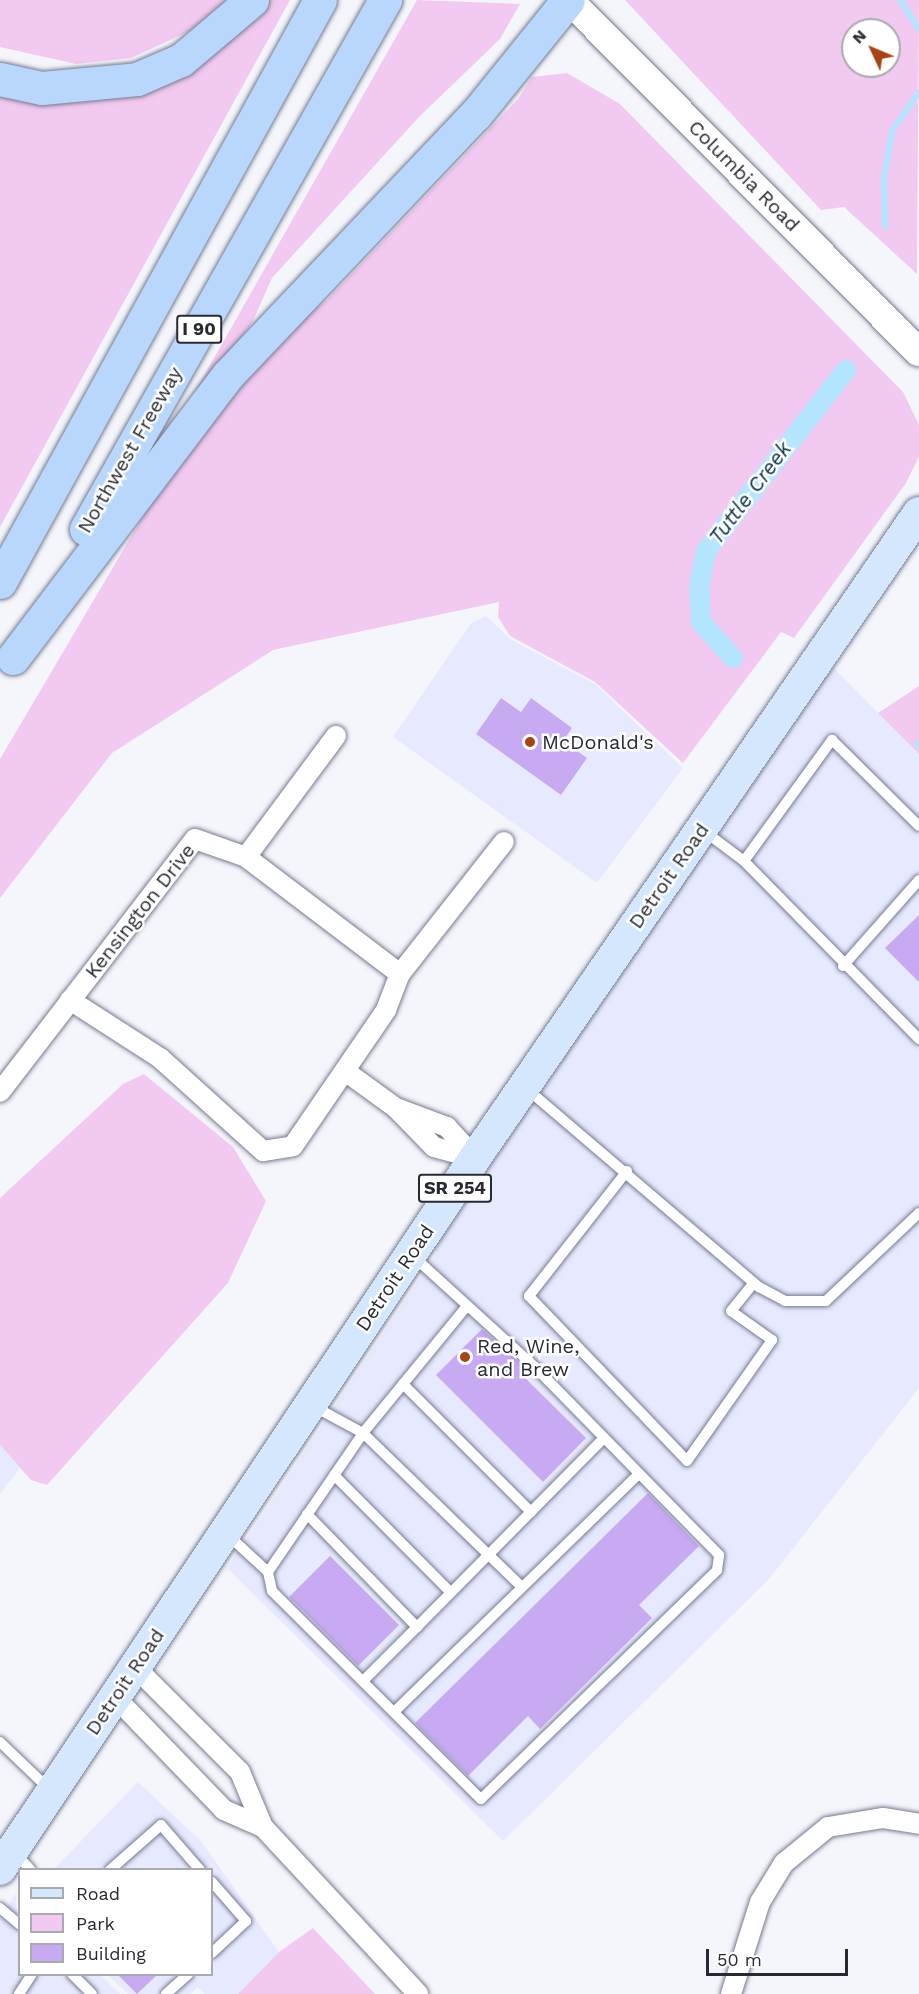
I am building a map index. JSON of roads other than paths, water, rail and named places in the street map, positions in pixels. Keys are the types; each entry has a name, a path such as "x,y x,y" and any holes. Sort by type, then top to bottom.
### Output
{"highway":[{"path":"0,79 42,88 137,79 180,60 252,0"},
{"name":"I 90","path":"0,582 320,0"},
{"name":"Northwest Freeway","path":"6,670 385,0"},
{"path":"6,670 228,375 476,114 569,0"}],"main road":[{"name":"Columbia Road","path":"569,0 919,352"},
{"name":"Detroit Road","path":"14,1863 52,1792 411,1253 919,513"}],"street":[{"path":"246,857 336,736"},
{"name":"Kensington Drive","path":"0,1092 195,839 246,857 400,974"},
{"path":"70,1000 160,1058 263,1151 293,1146 386,1010 400,974 504,842"},
{"path":"345,1071 396,1108 434,1146 475,1158"},
{"path":"135,1667 240,1772 250,1786 263,1827"},
{"path":"115,1697 224,1810 263,1827 418,1994"},
{"path":"731,1994 760,1902 784,1863 828,1827 883,1818 919,1824"}],"lane":[{"path":"744,861 832,740 919,826"},
{"path":"702,828 744,861 843,966 919,1039"},
{"path":"843,966 919,880"},
{"path":"524,1087 627,1171 754,1282 785,1301 826,1301 919,1213"},
{"path":"627,1171 529,1296 687,1461 771,1340 731,1311 754,1282"},
{"path":"225,1532 268,1572 272,1591 482,1799 488,1797 717,1570 719,1555 638,1475 535,1367 466,1307 411,1253"},
{"path":"268,1572 363,1433 466,1307"},
{"path":"403,1384 531,1512"},
{"path":"311,1404 363,1433 489,1552 522,1587"},
{"path":"363,1681 603,1439"},
{"path":"334,1475 450,1592"},
{"path":"394,1712 638,1475"},
{"path":"307,1514 417,1627"},
{"path":"0,1742 52,1792"},
{"path":"111,1868 161,1825 194,1867"},
{"path":"213,1883 246,1921 213,1952"},
{"path":"0,1908 18,1923"},
{"path":"19,1994 31,1976"},
{"path":"74,1976 92,1994"},
{"path":"166,1994 186,1976"}],"waterway":[{"name":"Tuttle Creek","path":"900,0 919,29"},
{"name":"Tuttle Creek","path":"885,226 884,178 892,131 919,92"},
{"name":"Tuttle Creek","path":"733,658 701,622 699,587 706,551 846,370"}],"place":[{"name":"McDonald's","path":"530,742"},
{"name":"Red, Wine, and Brew","path":"465,1357"}]}
